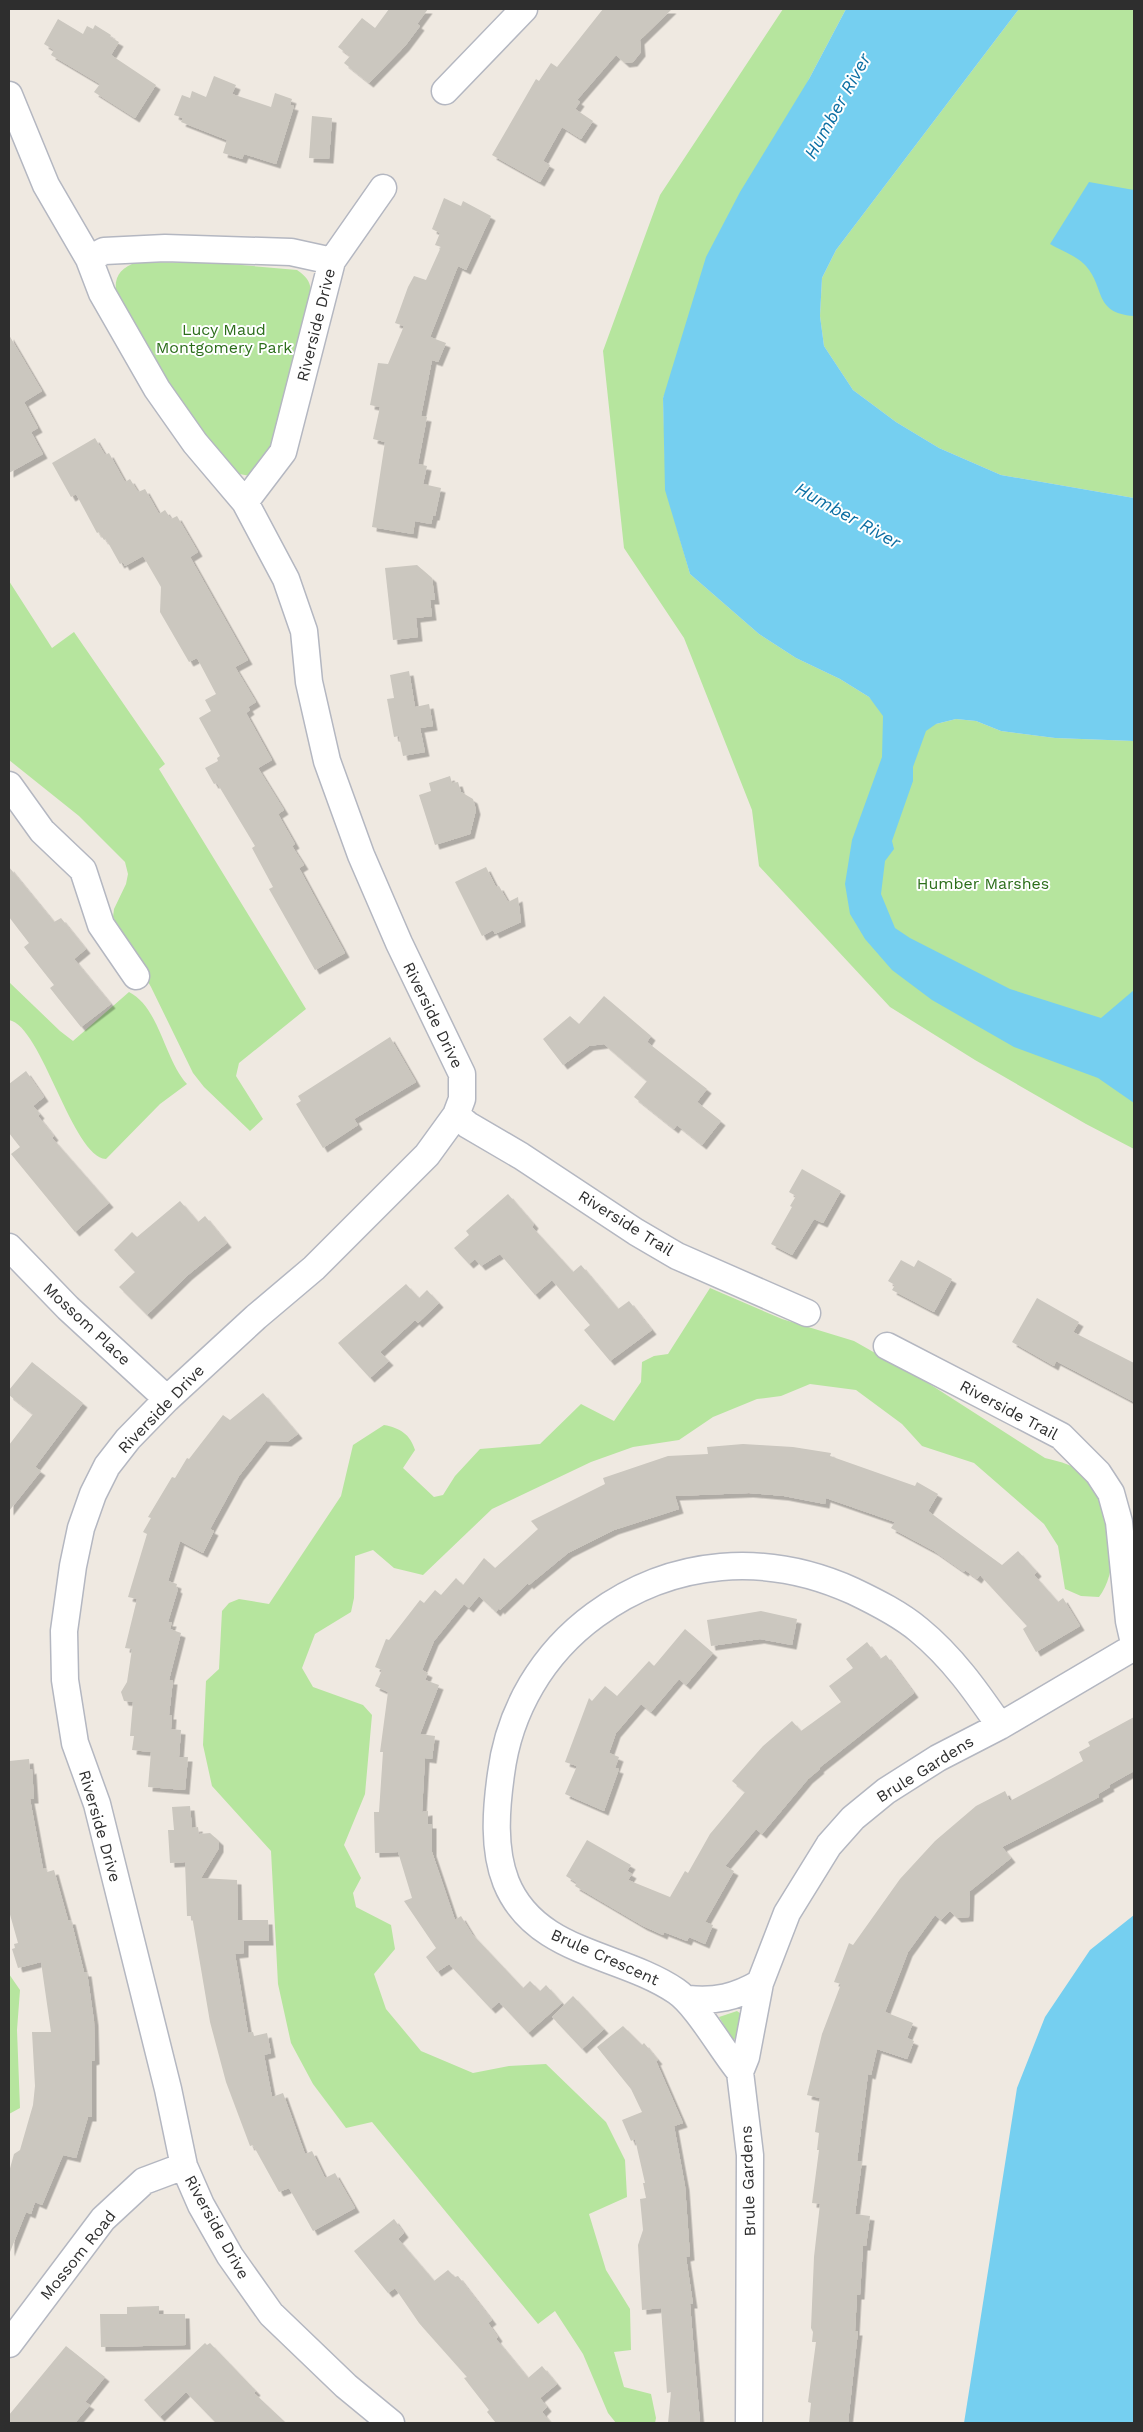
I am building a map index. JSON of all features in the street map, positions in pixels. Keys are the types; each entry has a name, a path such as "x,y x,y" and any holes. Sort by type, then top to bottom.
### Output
{"street":[{"path":"445,91 524,9"},
{"name":"Riverside Drive","path":"9,95 46,185 88,259 102,293 157,389 195,443 245,502 272,548 296,604 304,631 309,682 327,761 362,855 410,969 462,1074 462,1099 456,1115 427,1155 347,1237 167,1399 107,1466 93,1494 81,1528 66,1606 63,1655 75,1742 97,1804 168,2089 184,2166 201,2204 230,2256 271,2314 346,2386 391,2423"},
{"path":"332,260 383,188"},
{"name":"Riverside Drive","path":"88,259 104,251 165,248 291,252 332,260 283,452 245,502"},
{"path":"9,784 42,831 82,870 101,925 136,976"},
{"name":"Riverside Trail","path":"456,1115 468,1125 521,1156 636,1232 677,1256 807,1313"},
{"name":"Mossom Place","path":"9,1247 68,1308 167,1399"},
{"name":"Riverside Trail","path":"887,1346 1060,1436 1098,1473 1111,1493 1119,1522 1129,1621 1134,1643"},
{"name":"Brule Crescent","path":"740,2072 688,2000 656,1980 557,1939 540,1927 527,1914 506,1881 499,1856 497,1824 504,1748 515,1716 533,1681 556,1650 578,1628 606,1607 644,1586 695,1570 734,1566 775,1567 806,1573 868,1598 918,1629 948,1658 1000,1726"},
{"name":"Brule Gardens","path":"749,2423 750,2155 740,2072 746,2057 760,1983 787,1914 807,1878 829,1845 853,1818 886,1791 931,1762 1000,1726 1134,1647"},
{"path":"688,2000 721,2000 740,1994 760,1983"},
{"name":"Mossom Road","path":"9,2344 104,2219 144,2181 184,2166"}],"green space":[{"name":"Humber Marshes","path":"783,9 846,9 809,79 663,398 666,490 690,574 759,634 796,658 840,679 869,697 880,709 936,724 956,719 976,721 1001,731 1055,738 1134,741 1134,1149 1086,1124 975,1060 890,1007 759,866 752,810 684,638 624,548 603,351 660,195"},
{"path":"1019,9 1134,9 1134,498 1001,475 939,448 896,422 853,390 824,346 820,316 822,278 836,250"},
{"name":"Lucy Maud Montgomery Park","path":"137,262 218,263 297,270 309,282 311,291 267,465 250,476 229,472 187,420 116,293 116,281 120,273"},
{"path":"9,581 52,648 74,632 165,764 159,769 306,1009 239,1063 236,1076 263,1119 250,1131 204,1087 193,1073 151,987 113,917 114,909 126,884 128,874 125,862 79,816 9,760"},
{"path":"9,982 73,1041 129,992 148,1010 179,1074 187,1084 160,1104 106,1159 93,1153 69,1116 33,1044 21,1028 9,1020"},
{"path":"710,1288 782,1319 854,1341 928,1383 1045,1458 1068,1464 1078,1469 1087,1476 1104,1502 1112,1535 1111,1569 1099,1597 1081,1596 1065,1589 1058,1546 1044,1524 974,1463 922,1446 902,1424 856,1390 810,1384 781,1396 757,1399 713,1417 679,1440 633,1447 591,1462 492,1509 423,1575 394,1568 373,1550 355,1556 354,1598 351,1612 315,1634 302,1668 313,1687 363,1705 372,1715 365,1794 344,1845 361,1878 353,1893 356,1907 391,1925 395,1949 374,1974 386,2009 421,2051 473,2073 509,2066 546,2064 606,2122 625,2160 627,2197 589,2214 606,2270 630,2309 631,2350 614,2352 624,2387 651,2394 656,2418 655,2423 616,2423 608,2413 583,2354 555,2311 538,2324 372,2122 346,2128 313,2084 291,2043 278,1984 271,1851 212,1786 203,1745 206,1681 219,1669 222,1611 229,1603 239,1599 269,1604 341,1496 353,1445 384,1425 404,1433 413,1444 415,1450 403,1468 434,1497 443,1495 455,1476 480,1449 540,1444 581,1404 614,1421 641,1382 642,1362 654,1356 668,1354"},
{"path":"9,1974 20,1990 17,2030 20,2108 9,2114"},
{"path":"737,2011 741,2014 736,2038 733,2040 719,2017"}],"water":[{"name":"Humber River","path":"846,9 1019,9 836,250 822,278 820,316 824,346 853,390 896,422 939,448 1001,475 1134,498 1134,741 1055,738 1001,731 976,721 956,719 936,724 926,731 913,767 913,781 892,841 894,849 885,861 881,894 895,928 910,938 1010,989 1101,1018 1134,990 1134,1103 1098,1078 1014,1047 932,1000 892,970 865,939 850,914 845,884 852,840 882,757 883,716 869,697 840,679 796,658 759,634 690,574 665,490 663,398 706,257 740,192 809,79"},
{"path":"1089,182 1134,190 1134,316 1112,310 1106,304 1091,272 1084,264 1050,244"},
{"path":"1134,1915 1134,2423 964,2423 1017,2088 1045,2017 1090,1950"}],"building":[{"path":"389,9 428,9 417,24 420,26 405,46 369,83 344,63 350,56 338,47 362,18 375,28"},
{"path":"603,9 672,9 640,40 641,52 633,62 625,63 616,55 577,100 580,102 575,109 593,121 581,139 562,127 543,161 550,165 540,182 492,155 536,79 539,81 551,63 557,67"},
{"path":"58,19 83,34 87,26 93,29 95,25 111,35 110,37 119,42 111,55 156,85 135,118 94,92 100,84 51,55 54,50 44,44"},
{"path":"214,76 236,85 232,94 271,107 275,93 292,99 290,105 294,106 276,164 244,154 242,159 223,153 227,140 181,122 183,118 174,115 182,95 190,98 192,91 206,97"},
{"path":"312,116 332,118 329,159 309,158"},
{"path":"444,198 461,206 463,201 491,216 466,270 458,266 430,337 446,343 438,362 432,360 421,416 427,417 418,464 427,466 423,484 441,488 435,516 433,516 431,524 415,521 413,534 372,527 385,442 373,439 380,407 370,405 378,363 388,364 404,326 395,323 408,287 414,276 426,280 441,247 435,245 440,233 432,229"},
{"path":"9,335 42,391 24,402 38,428 31,432 43,454 9,473"},
{"path":"95,438 105,455 109,453 125,482 130,479 138,492 145,489 159,514 165,510 171,519 177,516 198,552 190,557 248,660 235,667 256,702 248,707 250,710 246,713 272,760 258,768 284,810 278,814 295,844 292,846 304,865 299,868 345,953 315,970 269,889 273,887 252,848 255,846 217,783 214,784 205,768 218,761 217,758 220,756 199,718 211,711 205,700 216,694 197,658 189,662 160,612 161,587 143,556 125,566 123,562 120,564 106,539 104,540 99,532 97,533 76,494 71,497 52,463"},
{"path":"417,565 432,578 435,600 430,600 432,616 416,618 418,637 393,640 385,568"},
{"path":"409,671 415,707 429,704 433,726 420,728 425,752 403,756 399,736 394,737 387,699 394,698 390,675"},
{"path":"450,776 452,783 458,782 461,792 473,799 476,810 470,834 435,845 419,795 431,791 429,783"},
{"path":"9,867 54,922 61,918 86,949 74,959 111,1004 81,1027 50,988 54,985 24,947 29,943 9,917"},
{"path":"486,867 496,887 499,886 508,902 518,897 521,922 495,934 493,930 482,936 455,882"},
{"path":"604,996 651,1036 647,1042 707,1089 697,1102 721,1121 702,1145 677,1125 674,1129 634,1097 647,1081 604,1044 589,1046 563,1065 543,1039 570,1016 579,1024"},
{"path":"390,1037 416,1082 354,1119 358,1125 323,1148 296,1104 301,1101 298,1096"},
{"path":"26,1071 44,1097 33,1106 40,1114 38,1116 54,1136 52,1138 109,1203 75,1232 11,1154 20,1147 9,1133 9,1084"},
{"path":"802,1169 841,1191 823,1223 814,1219 792,1255 771,1244 792,1207 790,1206 796,1196 789,1192"},
{"path":"508,1194 534,1224 532,1227 573,1272 581,1265 618,1309 629,1301 652,1330 610,1361 584,1330 590,1325 552,1280 535,1295 500,1254 481,1266 475,1259 469,1264 454,1248 469,1235 466,1231"},
{"path":"180,1201 198,1222 205,1216 227,1243 188,1275 147,1315 119,1287 135,1272 114,1250 132,1232 137,1237"},
{"path":"901,1260 914,1267 918,1260 952,1279 934,1312 892,1290 895,1285 888,1281"},
{"path":"406,1284 419,1298 427,1290 439,1303 418,1323 415,1320 380,1352 389,1361 370,1378 338,1343"},
{"path":"1037,1298 1079,1322 1073,1332 1134,1363 1134,1402 1056,1361 1054,1366 1012,1342"},
{"path":"32,1362 83,1403 35,1467 41,1471 9,1511 9,1445 33,1414 9,1395 9,1390"},
{"path":"263,1393 298,1434 287,1442 266,1441 239,1476 210,1529 214,1531 203,1553 180,1541 168,1581 177,1584 176,1588 178,1589 168,1622 172,1622 170,1629 181,1633 169,1680 173,1680 169,1715 172,1715 171,1729 181,1730 179,1757 188,1757 185,1790 148,1787 151,1752 132,1750 134,1736 130,1736 133,1702 124,1701 121,1692 127,1682 132,1649 125,1648 137,1599 128,1597 147,1534 143,1532 151,1518 148,1517 172,1477 175,1478 187,1458 189,1459 223,1415 230,1420"},
{"path":"743,1444 793,1447 831,1453 830,1456 915,1486 917,1482 938,1494 928,1511 1002,1565 1018,1551 1037,1572 1034,1575 1058,1602 1063,1598 1080,1626 1036,1652 1023,1629 1027,1626 980,1575 977,1579 934,1551 891,1528 895,1522 826,1498 825,1504 784,1496 749,1493 675,1496 679,1509 614,1530 568,1553 529,1585 528,1583 500,1610 499,1608 496,1612 479,1596 469,1608 464,1604 434,1641 422,1670 428,1673 425,1680 439,1685 420,1734 435,1736 432,1759 425,1758 422,1812 428,1811 428,1824 432,1824 432,1852 455,1920 461,1916 472,1934 523,1988 530,1981 540,1991 546,1985 562,2003 528,2033 499,2002 491,2009 449,1964 437,1972 426,1957 436,1948 404,1901 412,1898 398,1852 375,1853 374,1812 379,1812 383,1752 380,1752 388,1692 375,1686 382,1670 375,1667 386,1639 389,1640 420,1600 424,1603 435,1590 441,1595 456,1578 463,1585 484,1558 495,1568 538,1529 531,1521 605,1484 603,1478 668,1456 708,1454 707,1447"},
{"path":"761,1611 797,1619 792,1645 760,1639 711,1646 707,1620"},
{"path":"685,1629 713,1653 686,1685 679,1679 651,1712 641,1704 616,1733 609,1753 619,1757 615,1768 619,1769 604,1811 565,1794 577,1766 565,1762 589,1698 592,1701 605,1686 617,1696 649,1661 654,1666"},
{"path":"867,1642 880,1659 886,1655 914,1693 819,1768 762,1834 756,1829 725,1866 734,1871 705,1922 713,1925 705,1944 689,1937 687,1941 664,1932 663,1935 643,1926 575,1886 577,1883 566,1876 587,1840 631,1865 627,1871 632,1874 628,1880 670,1897 685,1871 688,1873 710,1834 745,1792 732,1781 763,1746 792,1721 801,1731 841,1702 829,1686 853,1668 846,1659"},
{"path":"1134,1717 1134,1771 1109,1785 1110,1787 1098,1794 1099,1797 1002,1847 1011,1858 970,1891 969,1917 957,1918 950,1911 941,1920 935,1915 908,1952 885,2012 913,2023 907,2038 914,2041 907,2059 877,2049 871,2075 868,2074 857,2161 862,2161 855,2214 870,2216 866,2246 863,2246 860,2295 857,2295 855,2331 858,2331 848,2423 809,2423 811,2403 808,2402 816,2342 812,2342 813,2332 811,2328 814,2257 820,2204 812,2203 819,2150 817,2150 819,2133 815,2132 820,2098 807,2095 822,2034 841,1984 834,1982 849,1943 853,1945 900,1879 935,1841 976,1806 1005,1791 1010,1801 1083,1761 1079,1752 1090,1746 1088,1742"},
{"path":"29,1759 30,1770 32,1769 34,1799 30,1799 43,1869 46,1868 47,1872 54,1870 68,1920 71,1920 84,1972 87,1972 94,2021 95,2060 92,2061 92,2117 88,2117 76,2158 63,2155 42,2205 35,2202 31,2214 26,2212 10,2252 9,2172 14,2154 20,2150 33,2105 35,2086 32,2032 51,2032 41,1962 18,1968 12,1949 15,1948 14,1944 18,1943 9,1911 9,1761"},
{"path":"190,1806 192,1828 198,1827 199,1834 210,1833 219,1841 219,1848 201,1878 237,1880 238,1920 268,1920 269,1941 244,1941 244,1953 235,1954 248,2033 253,2032 254,2036 267,2033 271,2053 264,2055 272,2097 283,2093 305,2154 312,2151 325,2178 335,2173 355,2208 313,2231 289,2188 279,2192 253,2145 250,2146 226,2082 210,2022 192,1916 187,1916 185,1862 170,1863 168,1830 174,1830 172,1807"},
{"path":"573,1996 604,2029 582,2049 552,2017"},
{"path":"623,2026 642,2045 644,2043 658,2060 656,2061 683,2123 674,2126 685,2186 690,2256 686,2257 693,2304 690,2304 700,2423 668,2423 671,2392 667,2393 661,2308 642,2310 638,2245 643,2230 640,2199 646,2198 643,2183 645,2183 635,2139 631,2141 622,2120 642,2112 631,2089 597,2047"},
{"path":"394,2219 404,2233 398,2239 434,2281 448,2270 455,2277 458,2276 492,2320 488,2323 498,2337 496,2339 528,2378 542,2366 557,2384 540,2398 547,2407 542,2412 551,2423 496,2423 487,2412 489,2410 464,2378 467,2377 419,2323 395,2288 388,2293 354,2251"},
{"path":"159,2306 159,2314 185,2314 186,2345 101,2347 100,2314 127,2314 127,2307"},
{"path":"205,2343 207,2345 210,2343 256,2391 254,2393 286,2423 216,2423 186,2392 160,2417 144,2400"},
{"path":"66,2346 105,2377 85,2402 90,2405 75,2423 9,2423 9,2415"}]}
